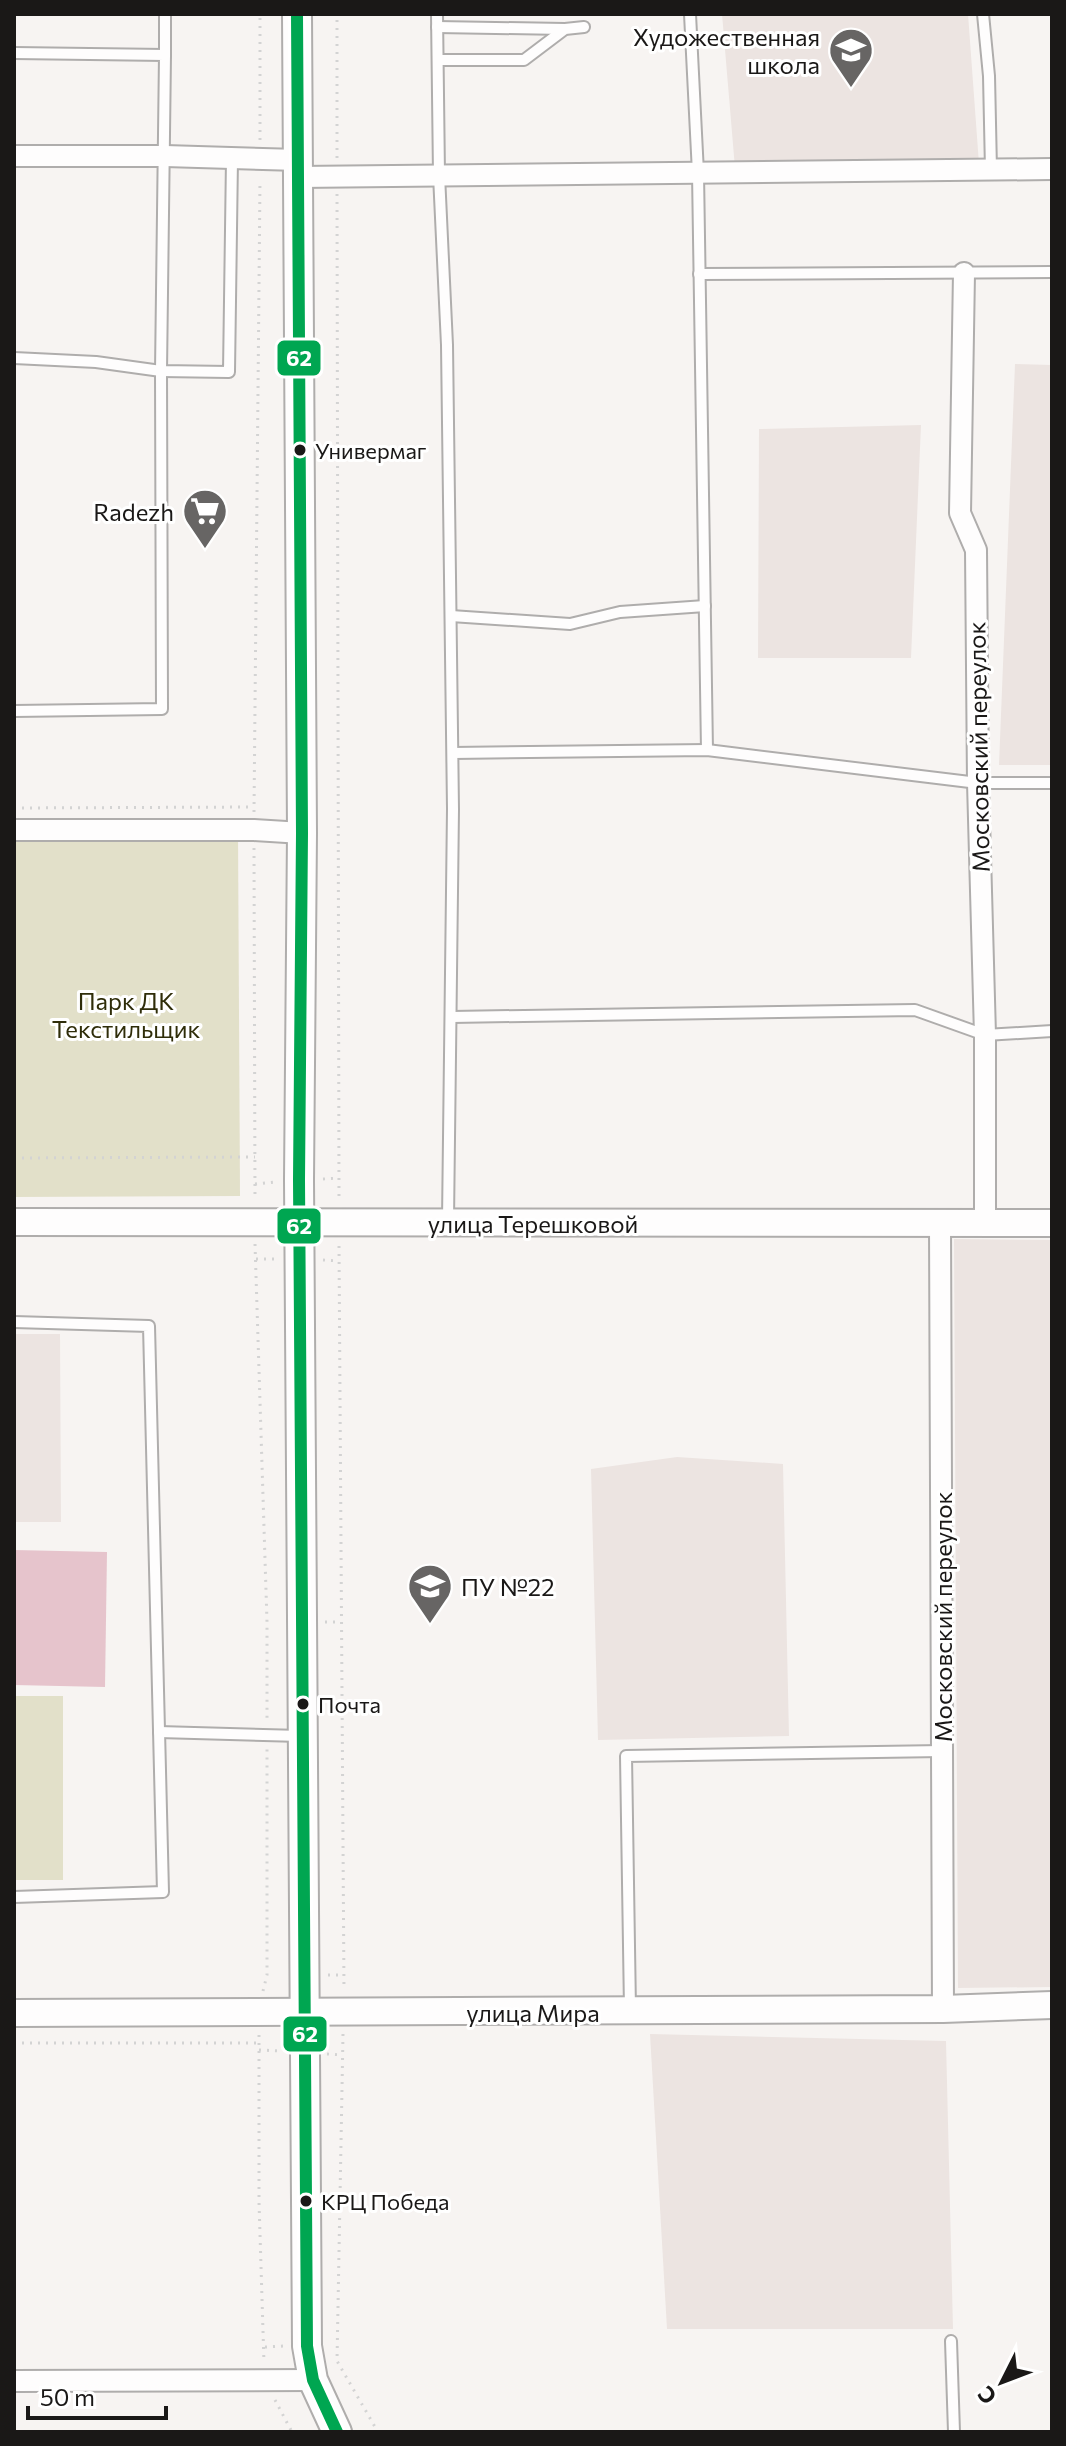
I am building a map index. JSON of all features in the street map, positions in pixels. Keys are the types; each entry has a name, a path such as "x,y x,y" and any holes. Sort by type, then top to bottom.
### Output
{"main road":[{"path":"297,14 307,2346 313,2380 337,2432"}],"street":[{"path":"14,156 165,156 232,159 298,168 439,175 1052,169"},
{"name":"Московский переулок","path":"964,273 960,513 976,550 985,1035 985,1224"},
{"path":"14,830 254,830 302,833"},
{"name":"улица Терешковой","path":"14,1222 1052,1223"},
{"name":"Московский переулок","path":"940,1225 943,2009"},
{"name":"улица Мира","path":"14,2013 943,2009 1052,2005"},
{"path":"14,2381 313,2380"}],"lane":[{"path":"14,711 162,709 161,371 165,14"},
{"path":"437,14 439,175 447,345 453,753 448,1222"},
{"path":"690,14 698,173 707,750"},
{"path":"983,14 989,76 991,170"},
{"path":"437,27 584,27"},
{"path":"438,60 524,60 565,29"},
{"path":"14,53 165,55"},
{"path":"14,358 96,362 161,371 229,372 232,159"},
{"path":"699,274 1052,272"},
{"path":"451,616 570,624 620,612 705,606"},
{"path":"453,753 707,750 978,783 1052,783"},
{"path":"452,1017 915,1010 985,1035 1052,1031"},
{"path":"14,1322 149,1326 163,1892 14,1897"},
{"path":"159,1732 303,1736"},
{"path":"630,2011 626,1756 942,1751"},
{"path":"951,2341 954,2432"}],"path":[{"path":"14,808 254,807"},
{"path":"14,1158 255,1157"},
{"path":"14,2043 259,2043"}],"shaded area":[{"name":"Художественная школа","path":"722,14 968,14 979,164 735,168"},
{"path":"1015,364 1052,365 1052,765 999,765"},
{"path":"921,425 911,658 758,658 759,429"},
{"path":"954,1239 1052,1240 1052,1987 958,1988"},
{"path":"14,1334 60,1334 61,1522 14,1522"},
{"path":"677,1457 783,1464 789,1736 598,1740 591,1469"},
{"path":"14,1550 107,1552 105,1687 14,1685"},
{"path":"650,2034 946,2041 953,2329 667,2329"}],"green space":[{"name":"Парк ДК Текстильщик","path":"238,831 240,1196 14,1197 14,832"},
{"path":"14,1696 63,1696 63,1880 14,1880"}],"transit line":[{"name":"62","path":"297,14 302,833 299,1180 307,2346 313,2380 337,2432"}],"place":[{"name":"Художественная школа","path":"851,89"},
{"name":"Универмаг","path":"300,450"},
{"name":"Radezh","path":"205,550"},
{"name":"ПУ №22","path":"430,1625"},
{"name":"Почта","path":"303,1704"},
{"name":"КРЦ Победа","path":"306,2201"}]}
